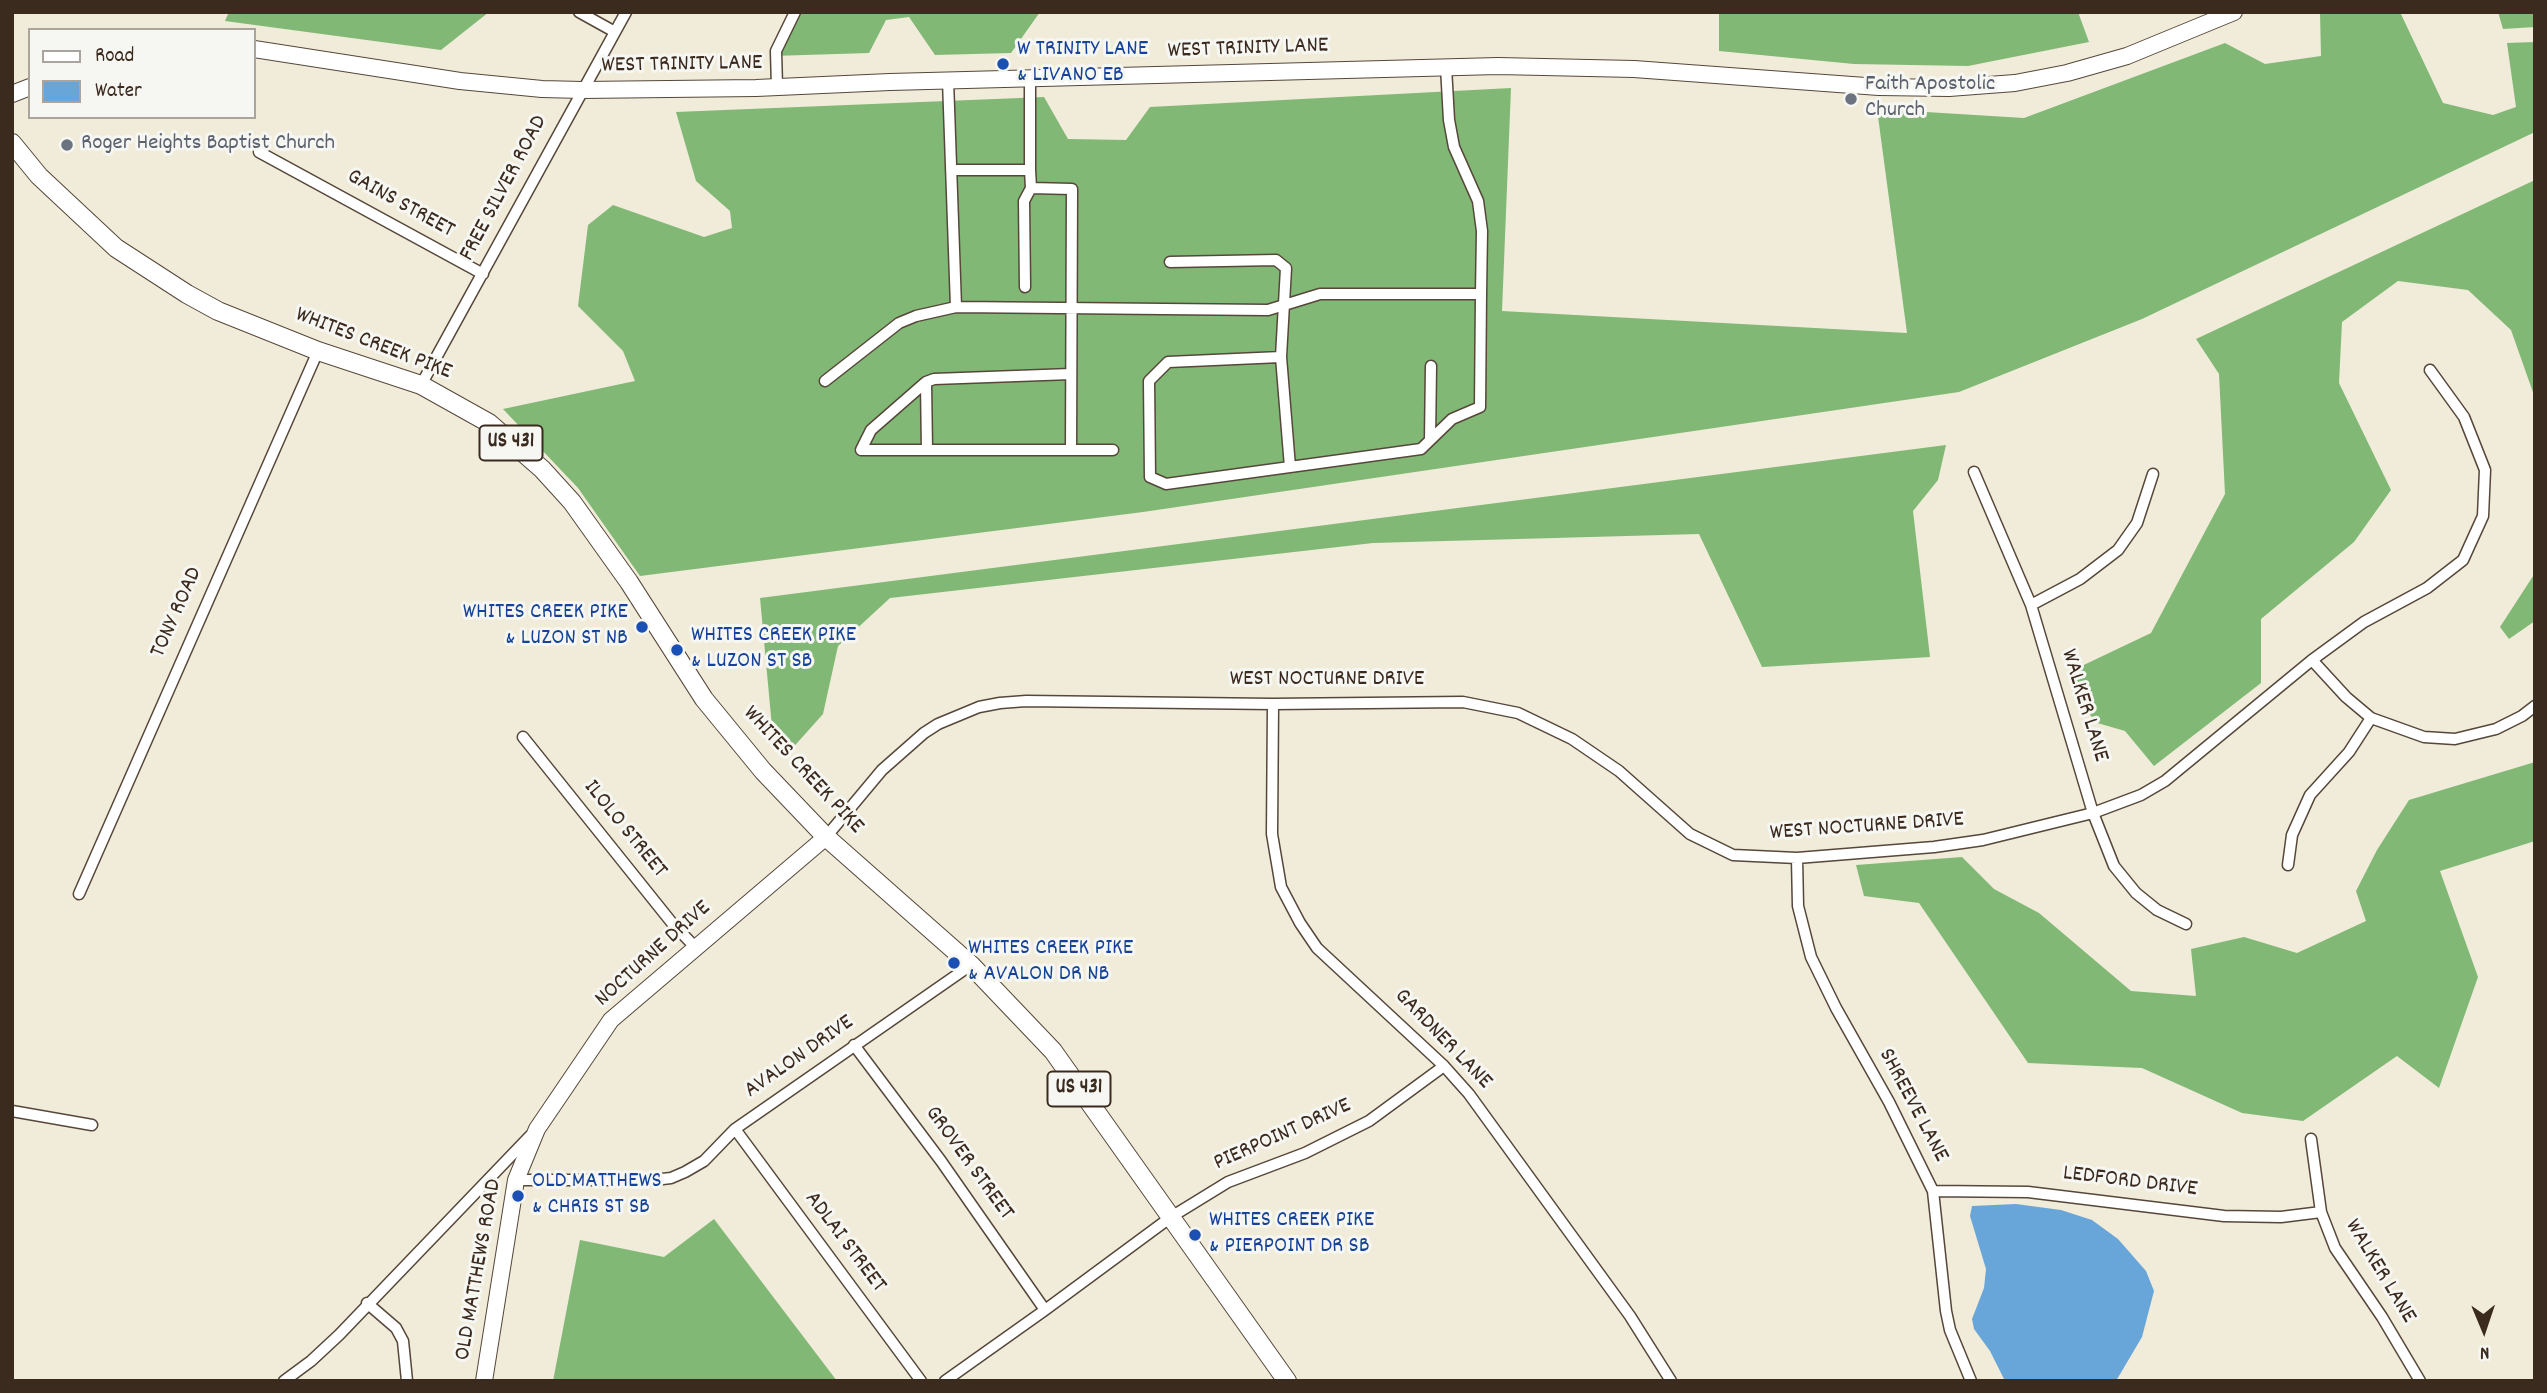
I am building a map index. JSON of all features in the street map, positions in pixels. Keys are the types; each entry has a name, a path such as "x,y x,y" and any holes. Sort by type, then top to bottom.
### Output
{"main road":[{"name":"WEST TRINITY LANE","path":"256,49 460,81 582,90 777,87 1446,67 1634,69 1879,87 1949,88 2015,83 2067,73 2127,56 2234,12"},
{"name":"WHITES CREEK PIKE","path":"12,144 38,176 116,248 218,311 318,351 421,385 489,423 542,469 572,502 629,582 704,699 762,771 826,837 971,965 1053,1051 1287,1381"},
{"name":"NOCTURNE DRIVE","path":"537,1129 611,1020 826,837"},
{"name":"OLD MATTHEWS ROAD","path":"484,1381 516,1180 537,1129"}],"street":[{"path":"579,12 615,32"},
{"name":"FREE SILVER ROAD","path":"421,385 626,12"},
{"path":"777,87 776,51 795,12"},
{"path":"1281,357 1168,362 1158,370 1149,381 1150,477 1166,484 1420,449 1452,419 1480,407 1482,231 1478,201 1454,147 1449,120 1446,67"},
{"path":"1025,287 1024,201 1031,188 1030,78"},
{"path":"948,80 956,307"},
{"name":"GAINS STREET","path":"259,152 483,274"},
{"path":"951,170 1030,170"},
{"path":"1031,188 1072,189 1071,450"},
{"path":"1170,262 1276,260 1286,268 1281,357 1290,467"},
{"path":"825,381 900,323 916,316 956,307 1268,310 1320,294 1481,294"},
{"name":"TONY ROAD","path":"79,894 318,351"},
{"path":"1430,440 1431,366"},
{"name":"WEST NOCTURNE DRIVE","path":"826,837 882,770 904,749 938,724 979,707 1000,702 1075,700 1273,704 1463,702 1518,713 1572,739 1619,771 1690,834 1733,855 1797,858 1983,841 2093,813 2141,795 2165,781 2312,660 2364,622 2427,588 2463,560 2483,516 2485,470 2464,417 2430,370"},
{"path":"1071,374 934,379 926,382 871,430 861,450 1113,450"},
{"path":"926,382 927,450"},
{"name":"WALKER LANE","path":"1974,472 2031,605 2093,813 2114,866 2136,893 2157,910 2186,924"},
{"path":"2031,605 2080,579 2118,550 2137,523 2153,474"},
{"path":"2312,660 2346,697 2371,718 2424,737 2455,738 2496,729 2535,706"},
{"name":"GARDNER LANE","path":"1273,704 1272,834 1282,887 1300,923 1317,948 1444,1066 1500,1134 1630,1316 1671,1381"},
{"path":"2288,865 2292,835 2310,794 2349,752 2371,718"},
{"name":"ILOLO STREET","path":"523,737 695,947"},
{"name":"SHREEVE LANE","path":"1797,858 1798,906 1811,957 1836,1008 1889,1102 1933,1191 1946,1311 1950,1330 1971,1381"},
{"name":"AVALON DRIVE","path":"516,1180 654,1180 671,1178 685,1172 704,1161 735,1129 971,965"},
{"name":"GROVER STREET","path":"854,1045 941,1161 1045,1310"},
{"name":"PIERPOINT DRIVE","path":"944,1381 1171,1217 1228,1182 1305,1153 1369,1121 1444,1066"},
{"path":"12,1111 92,1125"},
{"path":"284,1381 320,1352 537,1129"},
{"name":"ADLAI STREET","path":"735,1129 921,1381"},
{"name":"WALKER LANE","path":"2311,1139 2321,1212 2335,1248 2382,1317 2420,1381"},
{"name":"LEDFORD DRIVE","path":"1933,1191 2028,1192 2224,1216 2281,1217 2321,1212"},
{"path":"367,1303 396,1328 403,1341 407,1381"}],"green space":[{"path":"229,12 489,12 441,50 225,21"},
{"path":"792,12 1040,12 1011,53 935,55 909,17 886,20 869,53 772,56"},
{"path":"1719,12 2078,12 2089,42 1968,66 1854,64 1719,51"},
{"path":"2320,12 2400,12 2443,103 2493,115 2516,107 2507,43 2535,42 2535,132 2142,319 1959,392 1143,512 640,576 578,488 503,409 635,381 623,351 578,306 588,225 613,205 704,237 732,228 730,211 696,181 676,112 1044,97 1068,139 1126,140 1150,107 1511,88 1502,311 1907,333 1877,109 2024,118 2225,43 2265,64 2321,56"},
{"path":"2498,12 2535,12 2535,27 2503,29"},
{"path":"2535,180 2535,398 2511,330 2468,290 2398,281 2342,322 2339,383 2391,490 2354,542 2261,619 2261,683 2154,766 2125,731 2094,722 2069,672 2151,633 2225,494 2219,374 2196,339"},
{"path":"1946,445 1938,480 1913,511 1930,657 1762,667 1699,534 1373,543 890,598 838,646 823,714 789,752 772,727 760,598"},
{"path":"2535,573 2535,621 2509,639 2500,627"},
{"path":"2535,762 2535,841 2440,871 2478,977 2439,1088 2397,1056 2303,1121 2242,1113 2142,1068 2028,1063 1919,903 1864,896 1856,865 1962,857 1994,889 2039,913 2131,991 2196,996 2191,949 2244,937 2297,953 2366,921 2356,891 2377,850 2409,800"},
{"path":"714,1219 837,1381 553,1381 580,1240 664,1257"}],"water":[{"path":"2016,1204 2061,1210 2092,1220 2118,1239 2146,1271 2154,1291 2142,1337 2116,1381 2005,1381 1990,1351 1974,1329 1972,1319 1984,1288 1986,1269 1970,1216 1972,1206"}],"place":[{"name":"W TRINITY LANE & LIVANO EB","path":"1003,64"},
{"name":"Faith Apostolic Church","path":"1851,99"},
{"name":"Roger Heights Baptist Church","path":"67,145"},
{"name":"WHITES CREEK PIKE & LUZON ST NB","path":"642,627"},
{"name":"WHITES CREEK PIKE & LUZON ST SB","path":"677,650"},
{"name":"WHITES CREEK PIKE & AVALON DR NB","path":"954,963"},
{"name":"OLD MATTHEWS & CHRIS ST SB","path":"518,1196"},
{"name":"WHITES CREEK PIKE & PIERPOINT DR SB","path":"1195,1235"}]}
